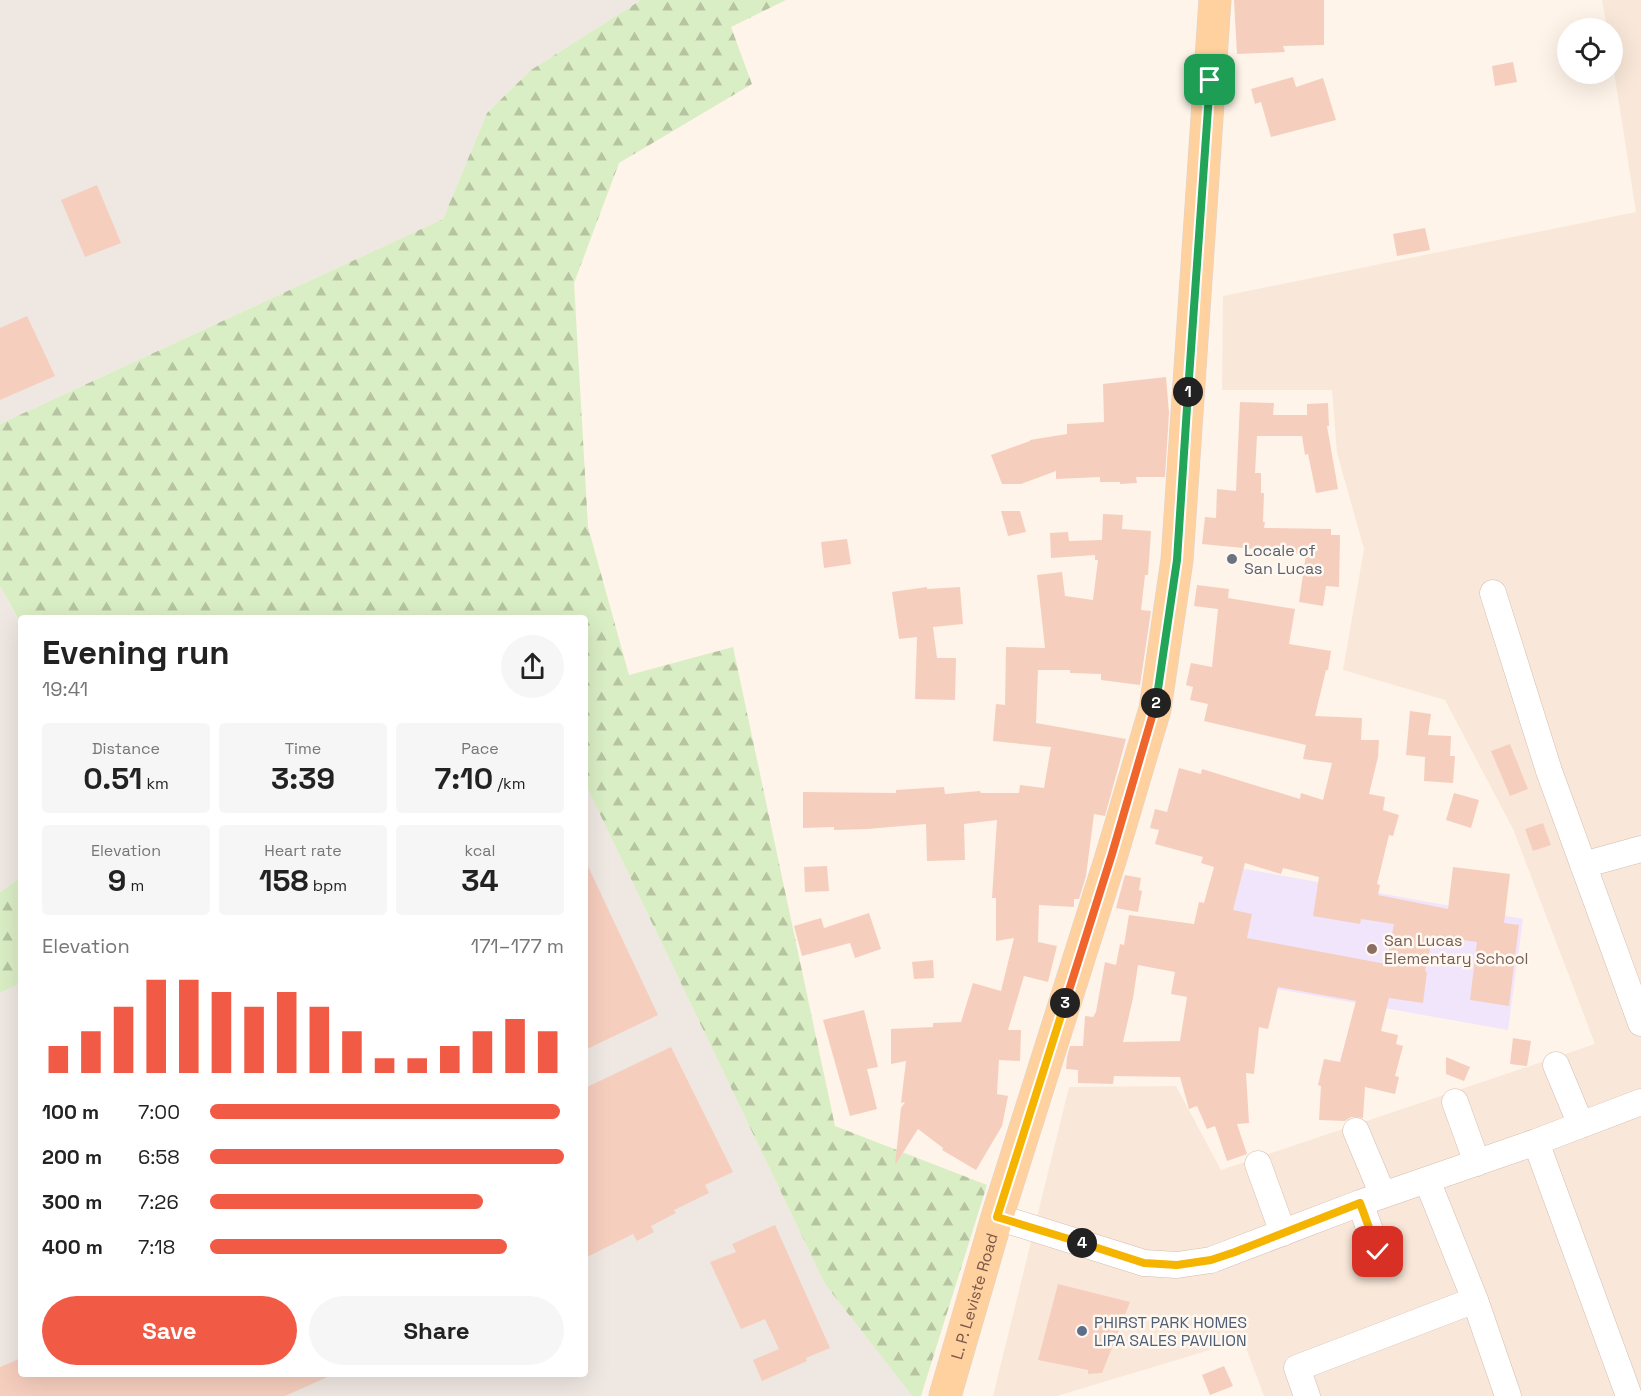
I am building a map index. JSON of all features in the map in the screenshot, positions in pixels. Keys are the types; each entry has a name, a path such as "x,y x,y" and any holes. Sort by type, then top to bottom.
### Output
{"main road":[{"name":"L. P. Leviste Road","path":"945,1396 997,1217 1112,854 1155,709 1177,560 1215,0"}],"street":[{"path":"1493,592 1549,771 1641,1023"},
{"path":"1583,865 1641,849"},
{"path":"1556,1065 1581,1125"},
{"path":"1455,1102 1477,1163"},
{"path":"997,1217 1144,1263 1177,1265 1211,1260 1641,1102"},
{"path":"1356,1131 1372,1199 1378,1252"},
{"path":"1536,1142 1629,1396"},
{"path":"1258,1164 1283,1233"},
{"path":"1427,1180 1475,1300 1508,1396"},
{"path":"1307,1396 1297,1368 1475,1300"}],"shaded area":[{"path":"0,0 641,0 531,70 487,113 443,219 0,424"},
{"path":"1602,0 1641,0 1641,1396 1264,1396 1243,1340 1057,1396 993,1396 1069,1087 1176,1086 1221,1170 1595,1044 1513,829 1445,700 1343,670 1364,549 1337,453 1332,390 1222,390 1223,296 1636,212 1616,84 1623,84 1623,18 1605,18"},
{"path":"0,586 18,619 18,879 0,892"},
{"path":"588,789 825,1284 912,1396 0,1396 0,993 18,984 18,1377 588,1377"},
{"name":"San Lucas Elementary School","path":"1240,868 1523,919 1508,1030 1220,979"}],"green space":[{"path":"641,0 786,0 731,27 752,84 619,163 574,283 588,527 629,675 733,647 835,1126 987,1185 921,1396 912,1396 825,1284 588,789 588,615 18,615 18,619 0,586 0,424 443,219 487,113 531,70"},
{"path":"18,879 18,984 0,993 0,892"}],"building":[{"path":"1234,0 1324,0 1324,45 1283,46 1285,52 1237,54"},
{"path":"1513,62 1517,82 1495,86 1492,66"},
{"path":"1293,77 1296,87 1323,78 1336,120 1271,137 1261,102 1255,104 1251,89"},
{"path":"97,185 121,243 85,257 61,200"},
{"path":"1425,228 1430,250 1397,256 1393,234"},
{"path":"27,316 55,376 0,400 0,328"},
{"path":"1166,377 1169,413 1165,477 1136,477 1137,483 1120,484 1120,482 1100,482 1100,477 1056,479 1056,471 1021,484 1002,484 991,455 1030,440 1067,434 1067,424 1104,422 1103,384"},
{"path":"1240,402 1274,403 1273,415 1307,415 1307,404 1328,403 1329,426 1327,426 1338,489 1316,493 1302,436 1257,436 1255,473 1261,473 1261,493 1264,493 1264,528 1331,529 1331,535 1340,535 1339,587 1326,586 1323,606 1299,602 1306,554 1275,553 1275,551 1202,544 1205,517 1216,518 1217,489 1236,491"},
{"path":"1001,511 1020,511 1026,532 1008,536"},
{"path":"1103,514 1123,515 1122,529 1151,531 1148,575 1145,575 1141,610 1151,611 1140,685 1101,680 1101,674 1070,673 1070,670 1038,670 1036,723 1126,739 1105,816 1094,814 1086,876 1079,899 1074,899 1074,907 1039,905 1038,942 1057,946 1048,982 1024,976 1008,1030 1021,1030 1020,1061 999,1060 997,1094 1008,1096 1002,1126 976,1170 942,1150 943,1148 918,1129 895,1165 901,1108 905,1102 901,1103 906,1061 891,1064 891,1029 933,1027 933,1023 961,1022 973,983 1001,991 1014,938 996,941 996,898 992,898 997,820 964,824 965,860 927,861 926,824 867,829 803,828 803,792 896,793 896,790 944,787 945,794 980,791 981,793 1019,793 1020,785 1044,788 1051,747 993,741 996,704 1005,705 1006,647 1045,648 1037,575 1062,572 1065,596 1093,600 1098,560 1095,560 1095,555 1051,558 1050,533 1068,532 1069,541 1102,540"},
{"path":"847,539 851,564 824,568 821,542"},
{"path":"1197,585 1229,589 1228,598 1295,609 1289,644 1331,651 1315,716 1362,718 1361,740 1379,740 1378,757 1369,794 1385,797 1383,810 1399,815 1393,836 1389,835 1377,884 1380,885 1378,895 1448,909 1453,867 1510,874 1504,923 1519,925 1509,1006 1470,1000 1477,942 1433,936 1425,971 1427,972 1423,1003 1389,998 1381,1031 1398,1035 1396,1044 1403,1046 1395,1076 1399,1077 1395,1094 1365,1087 1363,1118 1351,1117 1345,1121 1319,1120 1321,1086 1318,1085 1324,1059 1340,1062 1356,1001 1278,987 1268,1029 1259,1027 1254,1074 1246,1073 1249,1123 1237,1124 1247,1154 1227,1161 1215,1126 1207,1129 1197,1106 1189,1109 1180,1077 1114,1076 1113,1084 1078,1083 1078,1070 1066,1069 1070,1046 1083,1046 1085,1016 1093,1017 1096,1012 1105,962 1116,965 1120,944 1124,945 1129,915 1194,924 1199,902 1204,903 1214,867 1201,863 1203,857 1155,844 1159,830 1150,828 1155,809 1167,812 1179,768 1201,774 1202,769 1300,799 1301,793 1323,800 1332,763 1303,759 1306,745 1204,721 1208,704 1190,700 1193,687 1186,685 1191,663 1212,667 1218,609 1194,606","holes":["1245,863 1281,874 1283,868 1319,877 1313,916 1360,924 1361,919 1394,924 1386,964 1247,938 1252,914 1233,910","1138,965 1175,972 1171,994 1187,997 1180,1041 1123,1042"]},
{"path":"927,587 927,589 960,587 963,624 933,627 937,658 956,658 955,700 915,699 917,637 899,639 892,592"},
{"path":"1410,711 1431,714 1428,735 1451,736 1450,756 1455,756 1453,783 1424,781 1425,757 1406,755"},
{"path":"1510,744 1528,789 1510,796 1491,751"},
{"path":"1454,793 1479,800 1471,828 1446,820"},
{"path":"1543,823 1551,845 1533,851 1525,829"},
{"path":"588,866 658,1015 588,1049"},
{"path":"827,866 829,891 805,892 804,867"},
{"path":"1125,875 1141,878 1139,890 1142,891 1138,912 1116,908"},
{"path":"869,913 881,949 855,958 850,943 802,956 794,926 821,918 824,928"},
{"path":"933,960 934,978 914,979 912,962"},
{"path":"864,1010 878,1067 867,1069 877,1109 850,1116 823,1020"},
{"path":"1513,1038 1531,1041 1527,1066 1510,1064"},
{"path":"671,1047 733,1172 705,1185 709,1193 674,1210 676,1213 651,1226 654,1232 637,1241 633,1234 588,1256 588,1087"},
{"path":"1446,1057 1470,1067 1464,1081 1446,1074"},
{"path":"775,1225 830,1348 762,1381 753,1360 779,1349 765,1319 741,1329 710,1262 736,1252 732,1244"},
{"name":"PHIRST PARK HOMES LIPA SALES PAVILION","path":"1058,1284 1130,1302 1102,1373 1088,1374 1088,1370 1038,1360"},
{"path":"18,1359 18,1377 327,1377 285,1396 0,1396 0,1367"},
{"path":"1224,1366 1233,1386 1210,1395 1202,1375"}],"place":[{"name":"Locale of San Lucas","path":"1232,559"},
{"name":"San Lucas Elementary School","path":"1372,949"},
{"name":"PHIRST PARK HOMES LIPA SALES PAVILION","path":"1082,1331"}],"route":[{"path":"1210,80 1177,560 1155,709 1112,854 997,1217 1144,1263 1177,1265 1211,1260 1235,1252 1360,1203 1378,1252"}]}
